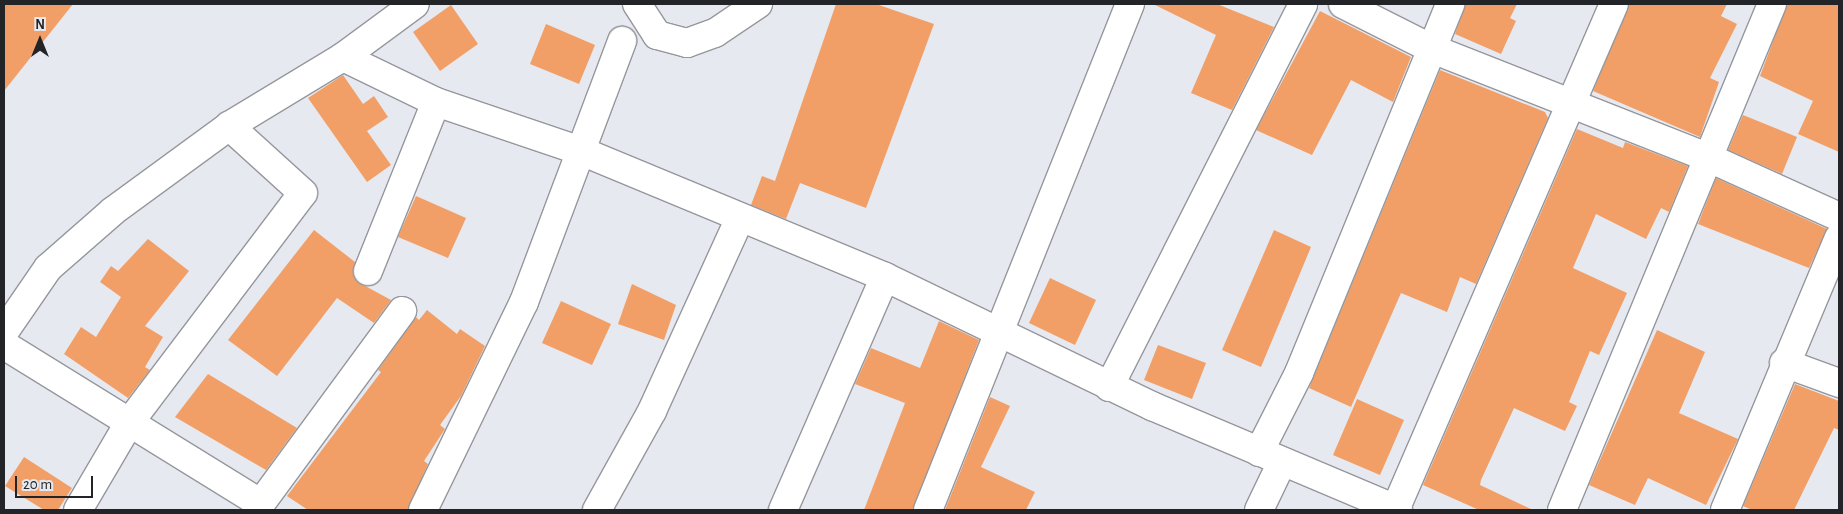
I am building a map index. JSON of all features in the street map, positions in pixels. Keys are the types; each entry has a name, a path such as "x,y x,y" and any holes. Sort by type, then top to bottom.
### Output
{"street":[{"path":"4,332 48,268 113,211 229,126 343,57 415,4"},
{"path":"637,4 657,35 687,42 715,33 758,4"},
{"path":"928,510 1130,4"},
{"path":"1109,386 1303,4"},
{"path":"1344,4 1430,48 1574,102 1707,157 1839,217"},
{"path":"1259,510 1270,457 1299,373 1430,48 1450,4"},
{"path":"343,57 436,102 581,151 885,277 998,334 1109,386 1396,510 1574,102 1614,4"},
{"path":"1562,510 1772,4"},
{"path":"423,510 524,302 622,41"},
{"path":"368,271 436,102"},
{"path":"78,510 129,423 303,193 229,126"},
{"path":"597,510 652,411 740,218"},
{"path":"1725,510 1784,363 1839,238"},
{"path":"782,510 885,277"},
{"path":"4,344 258,507 402,311"},
{"path":"1784,363 1839,383"}],"building":[{"path":"4,4 73,4 4,91"},
{"path":"836,4 876,4 934,24 866,208 800,183 786,219 751,205 762,176 775,181"},
{"path":"1153,4 1217,4 1274,27 1232,110 1191,93 1216,35"},
{"path":"1465,4 1517,4 1510,18 1516,21 1501,54 1455,34"},
{"path":"1629,4 1727,4 1721,16 1737,24 1710,78 1719,82 1700,137 1593,91"},
{"path":"1787,4 1839,4 1839,152 1798,134 1813,101 1760,76"},
{"path":"451,5 478,44 440,71 413,32"},
{"path":"1320,11 1411,57 1393,102 1351,80 1312,155 1256,130"},
{"path":"546,24 595,45 579,84 530,64"},
{"path":"1440,70 1545,112 1548,118 1476,284 1460,277 1447,312 1401,293 1351,407 1309,388"},
{"path":"343,75 363,104 374,96 388,117 367,131 391,165 367,182 308,98"},
{"path":"1743,115 1797,137 1782,174 1728,150"},
{"path":"1577,129 1623,148 1625,142 1688,166 1669,212 1661,208 1646,239 1596,214 1573,268 1627,293 1599,355 1590,351 1569,402 1577,406 1565,431 1514,408 1481,480 1480,485 1533,510 1479,510 1423,485"},
{"path":"1716,178 1827,229 1809,268 1698,224"},
{"path":"416,196 466,218 448,258 398,237"},
{"path":"314,230 355,262 356,281 391,300 374,323 337,298 277,376 228,340"},
{"path":"1274,230 1311,247 1261,367 1222,350"},
{"path":"148,239 189,271 145,326 163,337 145,367 150,370 128,398 64,354 81,327 96,337 121,297 100,282 111,266 118,271"},
{"path":"1050,278 1096,300 1075,345 1029,323"},
{"path":"632,284 676,305 664,340 618,324"},
{"path":"561,301 611,324 592,365 542,343"},
{"path":"427,310 457,334 460,329 485,346 461,396 440,425 445,429 424,461 428,464 408,510 308,510 287,496 381,372 378,370 416,317 419,320"},
{"path":"939,321 979,340 913,510 864,510 905,403 855,384 871,348 920,368"},
{"path":"1657,330 1705,352 1679,413 1738,439 1706,505 1648,478 1635,505 1589,485"},
{"path":"1158,345 1206,363 1192,399 1144,380"},
{"path":"208,374 297,428 266,470 175,417"},
{"path":"1795,384 1839,401 1839,430 1834,428 1794,510 1752,510 1743,506"},
{"path":"990,397 1010,406 981,467 1035,492 1026,510 945,510"},
{"path":"1357,399 1404,420 1380,475 1333,455"},
{"path":"24,457 72,488 58,510 44,510 5,486"}]}
